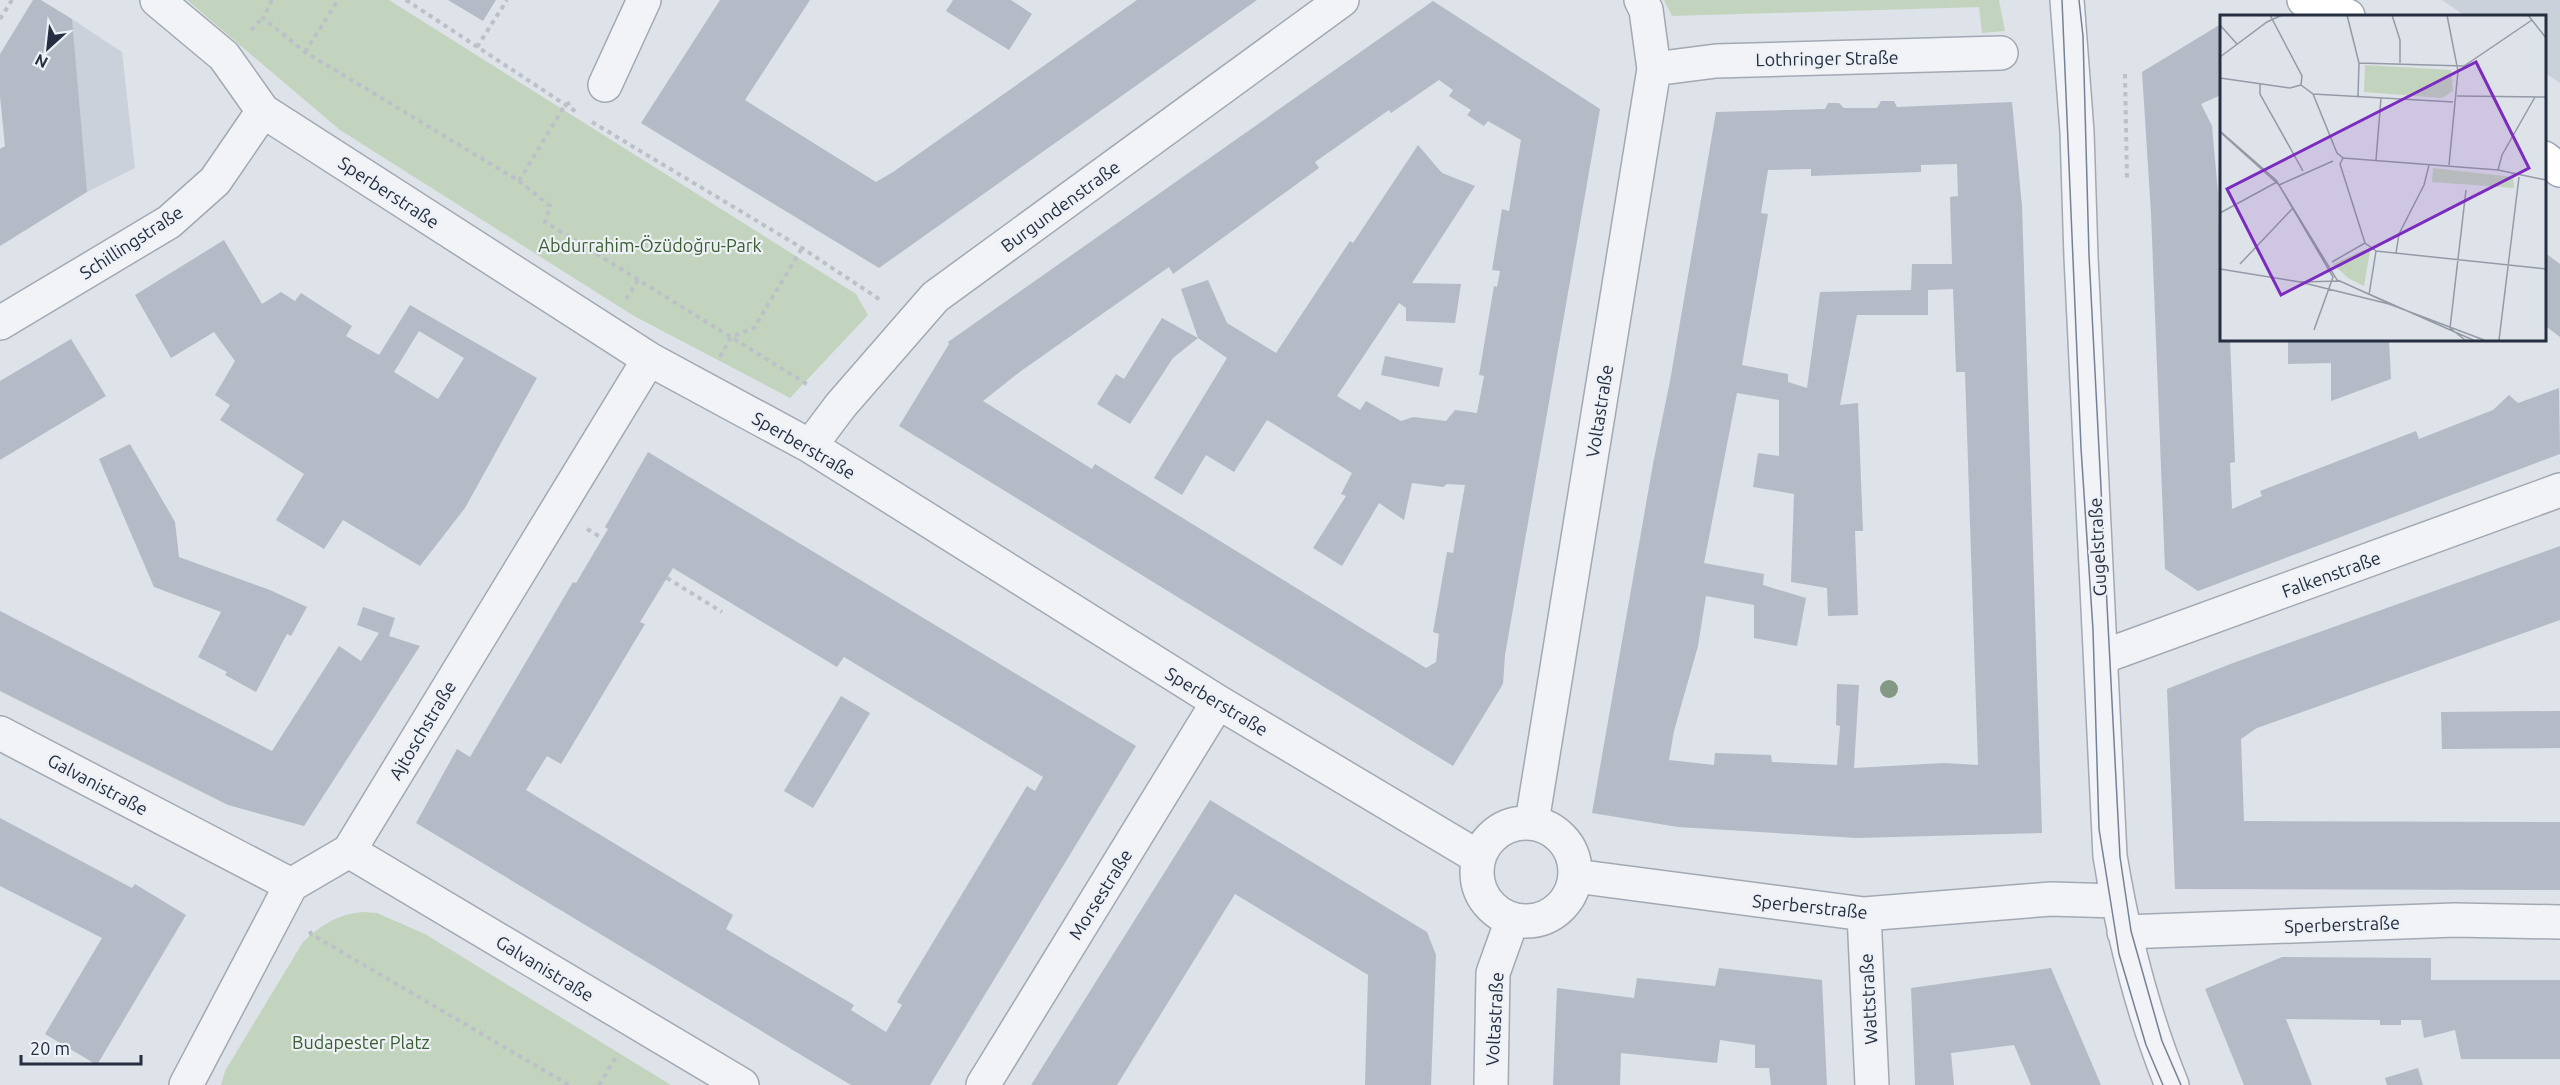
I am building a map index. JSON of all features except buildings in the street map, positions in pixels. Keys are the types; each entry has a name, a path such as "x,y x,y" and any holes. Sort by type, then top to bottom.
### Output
{"main road":[{"path":"2304,0 2345,15"},
{"path":"2336,0 2347,15"},
{"path":"2545,159 2560,170"}],"street":[{"name":"Sperberstraße","path":"157,0 224,56 263,111 649,359 810,446 1218,702 1478,857"},
{"path":"605,85 644,0"},
{"name":"Burgundenstraße","path":"810,446 842,405 935,297 1342,0"},
{"name":"Voltastraße","path":"1532,822 1654,69 1646,10 1641,0"},
{"name":"Gugelstraße","path":"2067,0 2078,132 2081,256 2110,856 2124,932 2155,1043 2172,1085"},
{"name":"Lothringer Straße","path":"1654,69 1716,61 2001,53"},
{"name":"Schillingstraße","path":"0,323 169,222 215,181 263,111"},
{"name":"Ajtoschstraße","path":"291,885 348,851 649,359"},
{"name":"Falkenstraße","path":"2102,657 2560,490"},
{"name":"Morsestraße","path":"983,1085 1218,702"},
{"name":"Galvanistraße","path":"0,733 291,885"},
{"path":"1532,822 1557,832 1570,849 1575,876 1570,894 1559,908 1540,920 1512,920 1489,906 1476,880 1478,857 1487,840 1505,826 1532,822"},
{"name":"Galvanistraße","path":"348,851 742,1085"},
{"name":"Sperberstraße","path":"1575,876 1864,914 2051,900 2117,901"},
{"path":"186,1085 291,885"},
{"name":"Wattstraße","path":"1864,914 1872,1085"},
{"name":"Voltastraße","path":"1491,1085 1493,973 1512,920"},
{"name":"Sperberstraße","path":"2124,932 2455,921 2560,922"}],"path":[{"path":"0,19 12,0"},
{"path":"272,0 263,18 305,52 519,181 550,206 545,222 842,405"},
{"path":"305,52 338,0"},
{"path":"406,0 565,105 802,248 914,321"},
{"path":"477,47 507,0"},
{"path":"2124,74 2127,179"},
{"path":"519,181 565,105"},
{"path":"702,387 731,337 754,328 802,248"},
{"path":"667,578 722,612"},
{"path":"291,885 311,934 569,1085"}],"shaded area":[{"path":"2442,0 2560,0 2560,83 2545,73 2545,15 2464,15"},
{"path":"72,19 122,52 135,168 87,192 26,160"}],"green space":[{"name":"Abdurrahim-Özüdoğru-Park","path":"187,0 389,0 856,294 868,315 790,398 634,316 340,130"},
{"path":"1664,0 1999,0 2005,31 1982,33 1979,7 1672,16"},
{"name":"Budapester Platz","path":"363,912 377,913 425,934 671,1085 221,1085 225,1071 303,942 330,921"}],"tram line":[{"path":"2062,0 2081,448 2093,630 2099,829 2119,954 2146,1045 2163,1085"},
{"path":"2079,0 2083,36 2089,255 2120,857 2131,931 2162,1041 2181,1085"}]}
